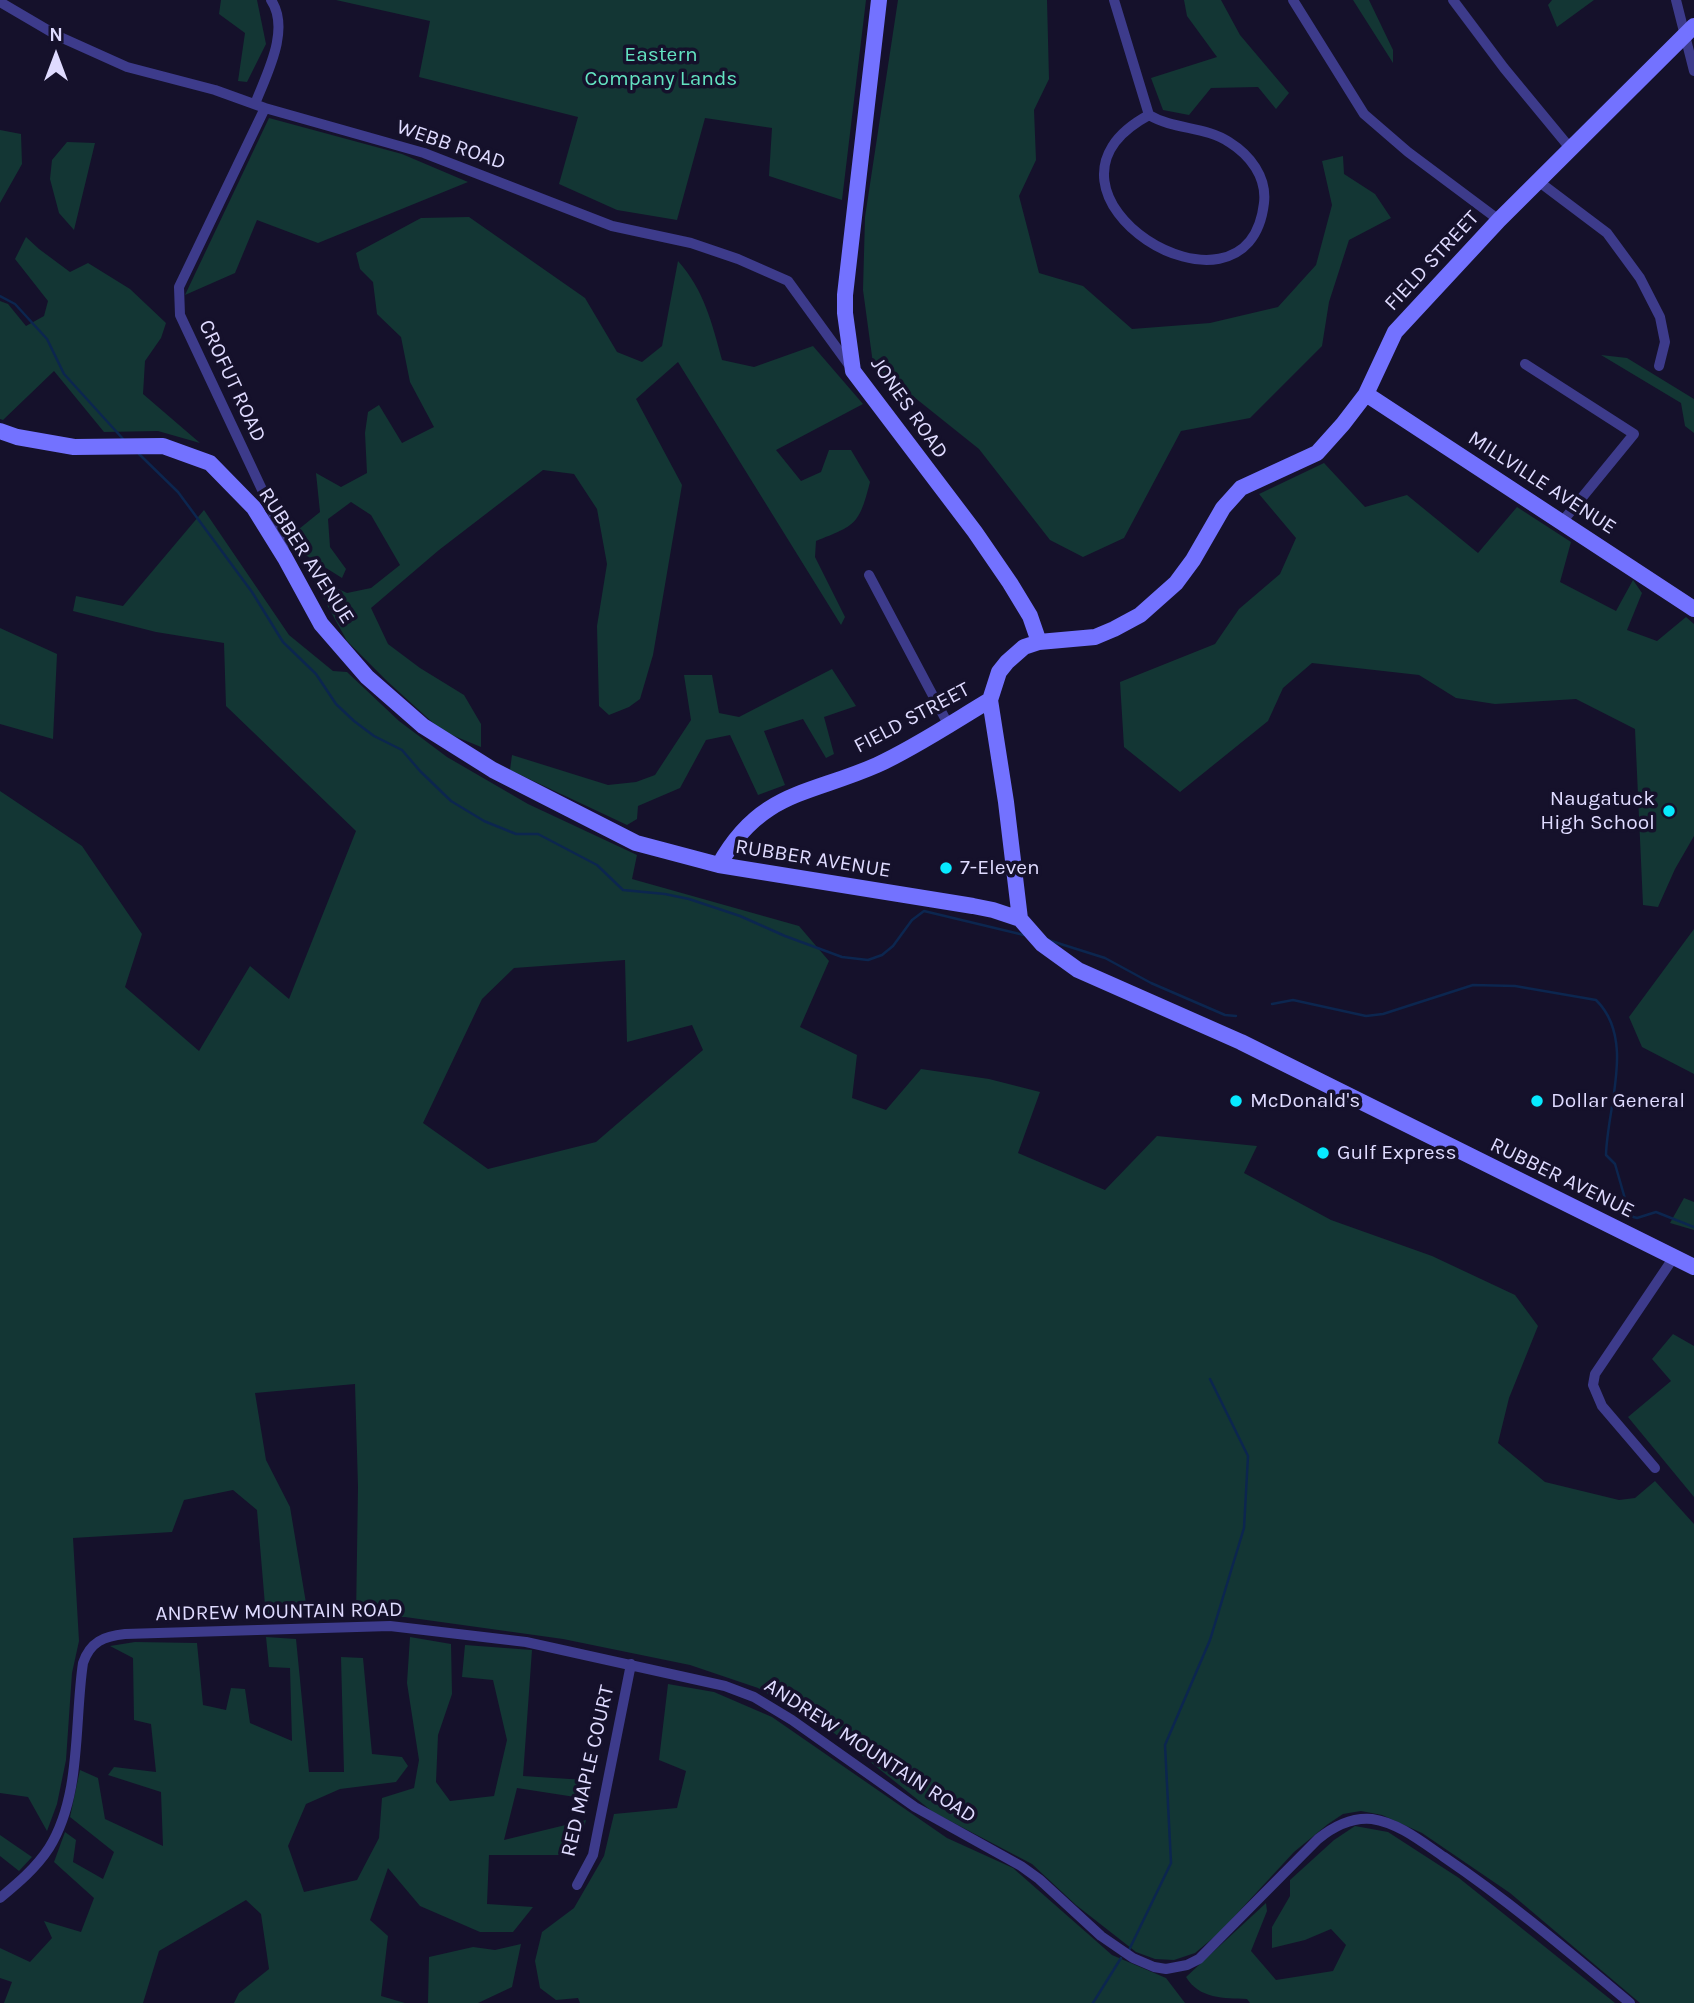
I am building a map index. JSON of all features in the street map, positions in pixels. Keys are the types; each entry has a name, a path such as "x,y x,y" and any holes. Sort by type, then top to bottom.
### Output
{"street":[{"name":"CROFUT ROAD","path":"271,0 275,5 279,41 260,106 179,287 180,316 281,530 285,558"},
{"name":"JONES ROAD","path":"879,0 845,295 853,372 982,542 1026,607 1038,642"},
{"path":"1114,0 1149,115 1171,125 1212,134 1228,141 1246,154 1257,169 1263,185 1264,203 1259,220 1252,238 1231,255 1215,261 1196,261 1173,255 1131,228 1116,212 1107,195 1104,177 1107,157 1123,132 1149,115"},
{"path":"1293,0 1364,114 1408,152 1499,219"},
{"path":"1453,0 1504,68 1570,148"},
{"path":"1675,0 1689,30 1694,71"},
{"name":"WEBB ROAD","path":"0,2 58,36 116,62 424,153 612,226 691,243 738,259 788,281 853,372"},
{"name":"FIELD STREET","path":"719,865 740,832 789,796 878,764 990,700 999,672 1024,647 1038,642 1095,637 1128,622 1151,607 1176,583 1193,560 1223,508 1241,488 1317,453 1366,394 1395,332 1499,219 1689,30"},
{"path":"1538,181 1607,233 1640,278 1660,317 1665,342 1659,366"},
{"path":"1525,364 1634,434 1562,522"},
{"name":"MILLVILLE AVENUE","path":"1366,394 1694,608"},
{"name":"RUBBER AVENUE","path":"0,431 17,438 74,447 163,446 210,463 254,508 321,624 367,677 423,726 493,770 636,842 719,865 993,909 1021,921 1042,944 1078,970 1250,1047 1694,1267"},
{"path":"869,575 948,724"},
{"path":"990,700 1021,921"},
{"path":"1655,1468 1602,1406 1593,1385 1595,1374 1674,1256"},
{"name":"ANDREW MOUNTAIN ROAD","path":"0,1898 35,1866 50,1847 58,1830 70,1787 83,1663 90,1649 105,1637 242,1629 390,1626 526,1642 725,1686 769,1706 824,1741 915,1807 1031,1872 1101,1936 1127,1954 1154,1967 1175,1968 1205,1955 1325,1834 1348,1821 1364,1819 1382,1821 1397,1827 1466,1872 1519,1910 1630,2003"},
{"name":"RED MAPLE COURT","path":"577,1885 593,1854 631,1664"}],"green space":[{"path":"221,0 257,0 266,44 247,82 238,81 245,33 219,14"},
{"name":"Eastern Company Lands","path":"336,0 866,0 842,200 769,176 772,128 705,118 677,220 617,210 559,184 578,117 419,77 430,21"},
{"path":"898,0 1047,0 1049,79 1034,110 1036,160 1019,196 1039,273 1083,286 1132,329 1210,323 1278,307 1316,265 1332,205 1322,161 1343,156 1344,174 1375,194 1391,218 1349,240 1329,302 1322,346 1250,418 1181,431 1124,538 1083,557 1050,540 979,449 909,393 874,371 863,290 865,217"},
{"path":"1184,0 1221,0 1240,35 1289,93 1276,109 1258,87 1211,88 1189,115 1163,110 1151,78 1217,57 1187,16"},
{"path":"1353,0 1369,0 1393,50 1393,63"},
{"path":"1552,0 1594,0 1557,27 1548,5"},
{"path":"269,118 402,154 468,182 318,243 257,220 235,273 185,295"},
{"path":"0,130 21,134 22,164 0,203"},
{"path":"67,142 95,143 74,230 59,213 50,179 52,160"},
{"path":"469,217 585,298 617,352 642,362 662,346 678,261 701,295 722,360 754,367 813,346 863,404 776,450 801,481 821,472 829,450 851,450 870,482 863,507 854,522 816,541 815,557 845,617 841,625 678,362 636,399 682,485 653,655 640,699 609,715 599,706 597,626 607,564 597,509 574,474 543,470 439,550 371,608 388,644 464,695 481,724 481,747 442,731 347,641 311,576 347,593 371,588 400,565 371,515 351,502 328,519 330,547 346,569 342,578 307,556 300,548 299,529 320,512 316,473 341,487 367,473 365,433 368,412 379,405 402,443 434,427 410,382 401,337 377,314 373,282 360,269 356,253 421,218"},
{"path":"26,237 70,272 88,263 130,289 166,323 161,338 145,361 143,394 200,443 158,431 104,432 54,371 3,420 0,419 0,301 8,304 26,326 44,316 48,301 15,259"},
{"path":"1601,355 1627,358 1694,399 1694,433 1685,426 1681,403"},
{"path":"1324,463 1365,507 1407,495 1478,553 1517,507 1571,542 1560,582 1616,611 1633,580 1642,593 1627,630 1657,641 1686,617 1694,624 1694,836 1658,907 1643,905 1635,729 1576,699 1495,704 1456,698 1419,675 1312,663 1283,688 1268,721 1180,792 1124,747 1120,682 1215,644 1239,609 1280,574 1296,538 1259,494"},
{"path":"204,510 289,635 333,671 347,672 399,721 447,757 528,804 637,855 632,879 799,926 829,961 800,1027 857,1055 852,1098 886,1110 921,1069 989,1079 1040,1092 1018,1153 1105,1190 1157,1136 1257,1146 1244,1173 1331,1220 1432,1256 1515,1295 1538,1326 1509,1398 1498,1443 1545,1482 1619,1500 1635,1498 1655,1481 1694,1524 1694,2003 1640,2003 1510,1893 1422,1833 1382,1815 1361,1811 1343,1814 1294,1852 1219,1933 1195,1953 1174,1960 1155,1959 1136,1952 1076,1905 1032,1864 933,1812 834,1733 758,1688 690,1665 563,1639 405,1617 356,1617 358,1487 355,1384 255,1393 266,1460 290,1507 308,1615 266,1617 257,1510 233,1490 184,1500 172,1532 73,1538 79,1641 72,1673 66,1760 57,1804 47,1831 28,1797 0,1793 0,791 82,846 142,934 125,987 199,1051 250,966 289,999 356,831 226,706 224,643 156,632 73,611 76,596 123,606","holes":["625,960 627,1042 692,1025 703,1050 596,1142 488,1169 423,1123 482,999 514,968"]},
{"path":"0,628 57,654 53,739 0,724"},
{"path":"832,669 856,706 824,717 834,754 826,758 803,719 764,731 785,785 758,795 730,735 706,740 680,788 638,806 637,819 627,825 510,770 512,755 608,785 636,782 655,775 691,720 684,675 712,675 719,713 739,717"},
{"path":"1694,929 1694,1074 1642,1047 1629,1017"},
{"path":"1684,1198 1694,1202 1694,1230 1670,1223"},
{"path":"1673,1334 1694,1346 1694,1497 1628,1417 1671,1381 1652,1359"},
{"path":"266,1637 296,1639 309,1772 344,1772 341,1657 363,1658 372,1754 402,1757 408,1766 396,1782 340,1789 306,1804 288,1846 304,1892 357,1880 379,1838 382,1798 414,1788 419,1760 407,1683 410,1637 451,1644 452,1694 438,1735 436,1782 450,1801 494,1796 507,1740 493,1680 462,1677 465,1645 532,1650 523,1776 585,1780 588,1799 517,1788 504,1840 586,1820 577,1855 489,1855 487,1904 533,1907 513,1932 480,1932 420,1906 388,1868 370,1920 388,1936 381,1996 405,2003 234,2003 239,1993 269,1969 261,1914 246,1900 159,1951 143,2003 4,2003 12,1982 0,1978 0,1948 30,1962 52,1938 44,1921 81,1932 94,1898 54,1862 65,1832 76,1840 73,1862 103,1879 114,1852 70,1817 80,1770 98,1778 105,1819 163,1846 161,1792 108,1775 114,1767 156,1772 151,1724 134,1720 133,1658 110,1646 135,1642 197,1643 203,1705 226,1710 231,1688 245,1689 250,1723 292,1741 290,1668 269,1667"},
{"path":"668,1684 714,1692 772,1717 947,1838 1013,1868 1112,1955 1166,1978 1185,2003 580,2003 578,1998 556,2000 540,1988 535,1961 542,1932 574,1908 604,1856 614,1814 677,1808 686,1771 659,1760"},
{"path":"1355,1826 1388,1832 1459,1878 1615,2003 1250,2003 1247,1999 1213,1996 1191,1984 1186,1977 1266,1903 1267,1911 1251,1951 1276,1980 1333,1971 1346,1945 1331,1929 1305,1940 1272,1948 1272,1927 1290,1896 1290,1880 1334,1840"},
{"path":"0,1835 32,1857 19,1871 0,1856"},
{"path":"521,1944 512,1987 478,2003 428,2003 429,1957 473,1947 495,1950"}],"waterway":[{"path":"0,296 15,304 47,339 64,374 124,440"},
{"path":"139,454 178,492 252,592 283,642 316,674 336,704 374,736 402,750 451,801 484,821 516,834 538,834 597,865 623,890 689,899 740,916 842,957 868,960 882,955 893,946 912,920 924,911 1024,935"},
{"path":"1048,940 1105,958 1151,983 1225,1015 1236,1016"},
{"path":"1272,1004 1293,1000 1366,1016 1383,1014 1473,985 1515,986 1596,1000 1608,1016 1615,1034 1617,1054 1606,1155 1615,1164 1630,1216 1637,1218 1656,1212 1694,1227"},
{"path":"1129,1950 1171,1863 1165,1745 1210,1640 1244,1528 1248,1456 1210,1379"},
{"path":"1093,2003 1121,1958"}],"place":[{"name":"Naugatuck High School","path":"1669,811"},
{"name":"7-Eleven","path":"946,868"},
{"name":"McDonald's","path":"1236,1101"},
{"name":"Dollar General","path":"1537,1101"},
{"name":"Gulf Express","path":"1323,1153"}]}
